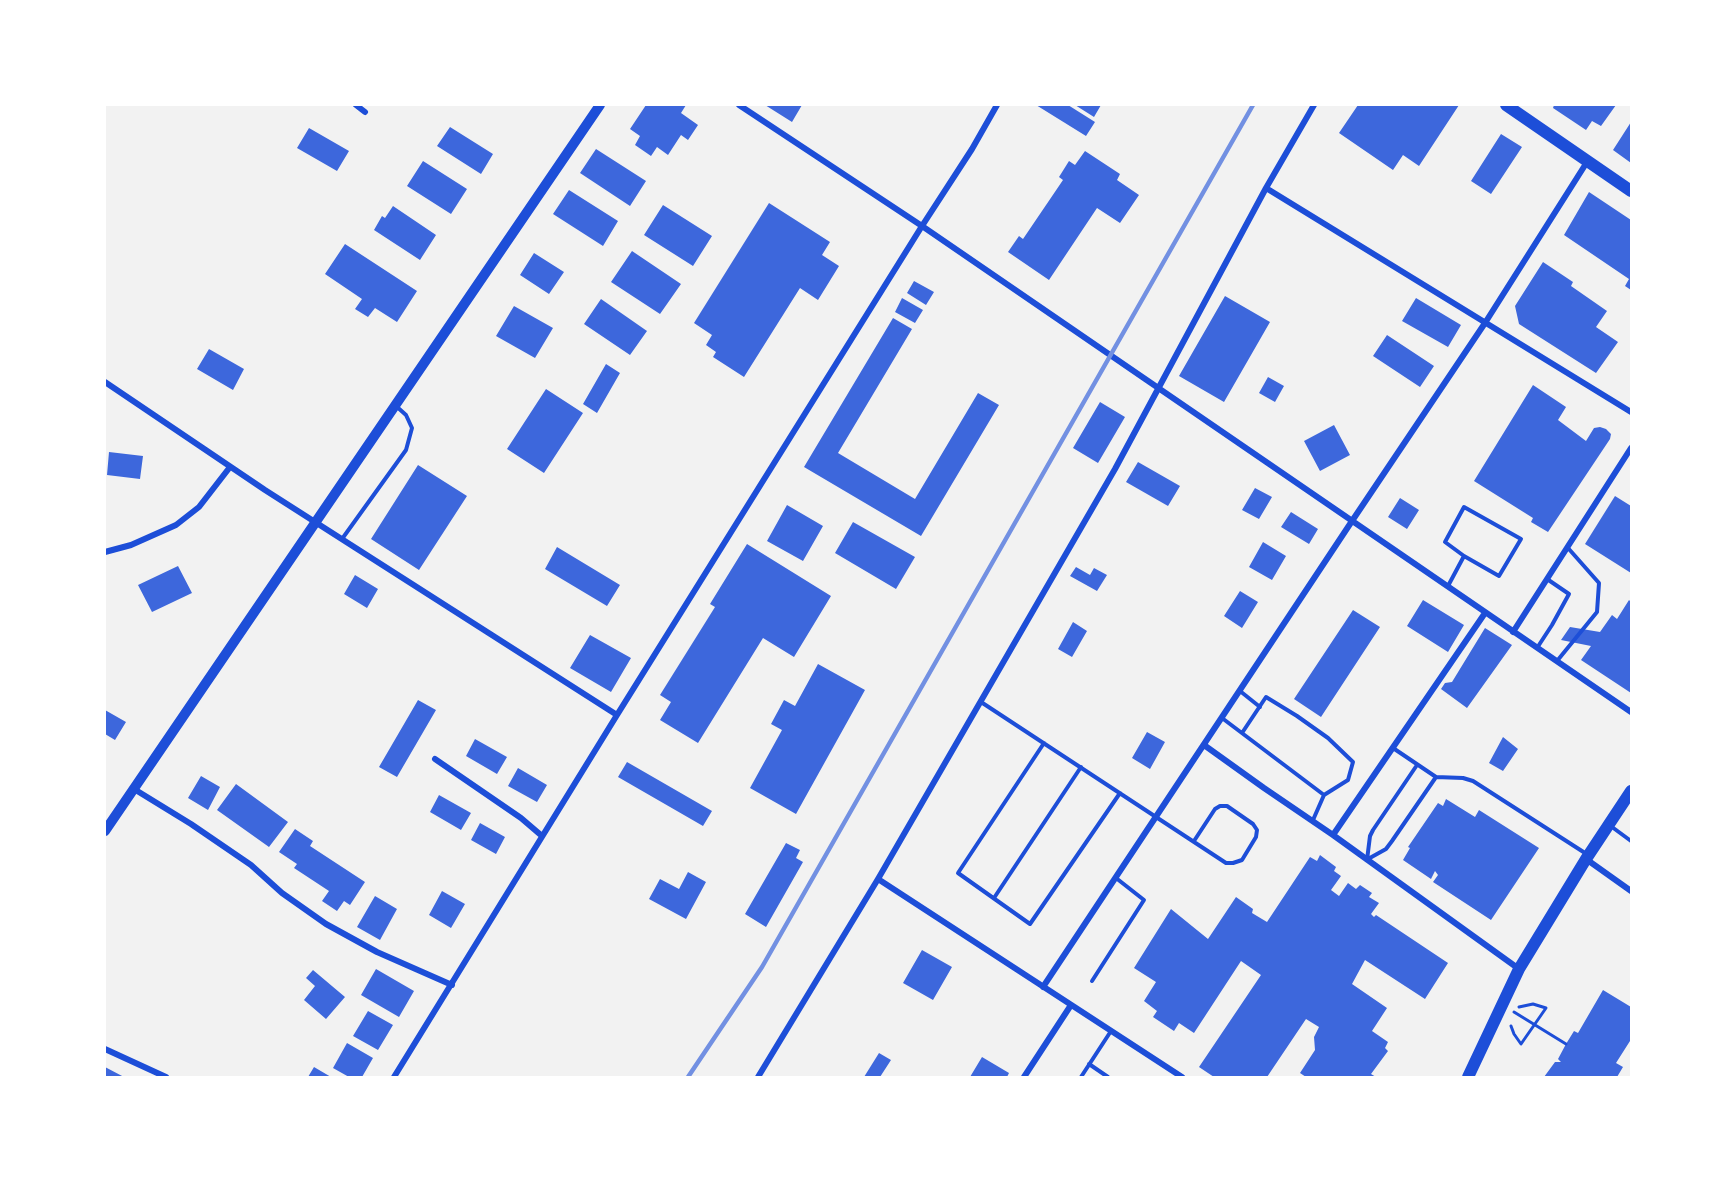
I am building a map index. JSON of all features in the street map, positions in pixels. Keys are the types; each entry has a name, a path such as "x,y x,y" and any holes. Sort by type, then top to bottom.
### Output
{"main road":[{"path":"1506,105 1631,191"},
{"path":"1468,1077 1519,969 1587,857 1631,791"}],"street":[{"path":"356,105 365,112"},
{"path":"105,831 600,105"},
{"path":"739,105 922,226 1631,712"},
{"path":"394,1077 617,715 972,149 997,105"},
{"path":"758,1077 878,879 1115,469 1266,188 1314,105"},
{"path":"1043,987 1485,323 1587,162"},
{"path":"1266,188 1631,412"},
{"path":"105,382 315,523 617,715"},
{"path":"1513,632 1631,448"},
{"path":"105,552 132,545 176,525 198,507 230,467"},
{"path":"1333,835 1485,613"},
{"path":"1204,745 1519,969"},
{"path":"435,759 521,818 542,836"},
{"path":"134,789 192,824 251,865 282,893 327,924 377,952 452,985"},
{"path":"1587,857 1631,891"},
{"path":"878,879 1182,1077"},
{"path":"1024,1077 1071,1005"},
{"path":"105,1049 166,1077"}],"lane":[{"path":"342,540 406,450 412,428 406,414 396,405"},
{"path":"1464,507 1521,539 1499,576 1464,556 1445,542 1464,507"},
{"path":"1557,662 1597,612 1599,583 1568,547"},
{"path":"1448,587 1464,556"},
{"path":"1537,649 1569,594 1547,579"},
{"path":"1240,691 1260,707"},
{"path":"1242,733 1266,698 1328,738 1353,762 1348,780 1324,795 1312,821"},
{"path":"981,702 1226,863 1242,860 1256,837 1257,830 1253,824 1227,806 1220,806 1215,809 1194,841"},
{"path":"1222,718 1324,795"},
{"path":"1044,743 958,873 1029,924 1120,793"},
{"path":"1393,748 1436,777 1463,778 1473,781 1587,857"},
{"path":"1367,860 1373,830 1417,765"},
{"path":"994,898 1081,767"},
{"path":"1367,860 1386,849 1436,777"},
{"path":"1609,825 1631,841"},
{"path":"1092,981 1144,900 1116,878"},
{"path":"1081,1077 1112,1031"},
{"path":"1089,1064 1108,1077"}],"path":[{"path":"1502,1004 1566,1044"},
{"path":"1511,1026 1521,1044 1546,1008 1533,1004 1520,1007"}],"building":[{"path":"646,105 686,105 681,113 698,125 688,140 681,135 668,155 657,147 651,156 635,145 640,136 630,129"},
{"path":"765,105 802,105 792,122"},
{"path":"1036,105 1068,105 1095,122 1086,136"},
{"path":"1075,105 1101,105 1094,117"},
{"path":"1358,105 1459,105 1419,166 1403,155 1393,170 1339,133"},
{"path":"1554,105 1616,105 1601,126 1592,121 1586,130 1553,108"},
{"path":"1631,122 1631,163 1613,150"},
{"path":"450,127 493,154 481,174 437,146"},
{"path":"309,128 349,151 337,171 297,148"},
{"path":"1501,134 1522,147 1491,194 1471,181"},
{"path":"596,149 646,181 630,206 580,173"},
{"path":"1085,151 1120,174 1117,180 1139,195 1120,223 1097,208 1049,280 1008,252 1019,236 1023,239 1063,180 1059,177 1069,161 1075,165"},
{"path":"423,161 467,189 451,214 407,186"},
{"path":"569,190 618,221 603,246 553,214"},
{"path":"1589,192 1631,220 1631,290 1625,286 1629,279 1564,235"},
{"path":"769,203 830,242 822,255 839,266 818,300 800,288 744,377 713,357 716,352 706,345 712,335 694,323"},
{"path":"663,205 712,236 693,266 644,235"},
{"path":"393,206 436,235 420,260 374,230 382,216 385,218"},
{"path":"345,244 417,291 397,322 375,308 368,317 355,309 362,299 325,274"},
{"path":"632,251 681,284 660,314 611,282"},
{"path":"534,253 564,272 549,294 520,275"},
{"path":"1543,262 1573,282 1571,286 1607,311 1596,327 1618,342 1596,373 1519,324 1515,306"},
{"path":"914,281 934,292 926,305 907,293"},
{"path":"1225,296 1270,322 1224,402 1179,376"},
{"path":"902,298 923,310 915,323 895,312"},
{"path":"1416,298 1461,325 1448,347 1402,321"},
{"path":"601,299 647,331 630,355 584,324"},
{"path":"514,306 553,328 535,358 496,336"},
{"path":"893,318 912,329 838,453 915,499 978,393 999,405 921,536 804,467"},
{"path":"1387,335 1434,366 1420,387 1373,356"},
{"path":"209,349 244,369 233,390 197,369"},
{"path":"606,364 620,373 597,413 583,404"},
{"path":"1268,377 1284,386 1275,402 1259,393"},
{"path":"1533,385 1566,407 1558,420 1586,441 1594,428 1606,429 1611,434 1610,439 1548,532 1531,522 1533,518 1474,481"},
{"path":"546,389 583,413 544,473 507,449"},
{"path":"1100,402 1125,417 1098,463 1073,448"},
{"path":"1334,425 1350,455 1320,471 1304,441"},
{"path":"109,452 143,456 140,479 107,475"},
{"path":"1138,462 1180,486 1168,506 1126,482"},
{"path":"418,465 467,496 419,570 371,539"},
{"path":"1255,488 1272,497 1259,519 1242,510"},
{"path":"1615,496 1631,506 1631,573 1585,544"},
{"path":"1400,498 1419,510 1407,529 1388,517"},
{"path":"787,505 823,526 803,561 767,541"},
{"path":"1291,512 1318,529 1309,544 1281,527"},
{"path":"853,522 915,557 896,589 835,553"},
{"path":"1263,542 1286,556 1272,580 1249,567"},
{"path":"747,544 831,596 794,657 763,638 698,743 660,720 671,702 660,695 715,607 710,604"},
{"path":"557,547 620,585 607,606 545,569"},
{"path":"178,566 192,593 152,612 138,585"},
{"path":"1076,567 1090,575 1094,568 1107,575 1097,591 1070,576"},
{"path":"355,575 378,589 367,608 344,594"},
{"path":"1240,591 1258,602 1242,628 1224,616"},
{"path":"1423,600 1464,625 1448,652 1407,626"},
{"path":"1629,600 1631,602 1631,693 1581,660 1591,646 1561,640 1570,627 1600,632 1612,615 1617,619"},
{"path":"1353,610 1380,627 1321,717 1294,699"},
{"path":"1073,622 1087,631 1072,657 1058,649"},
{"path":"1485,628 1512,645 1467,708 1441,689 1445,683 1452,682"},
{"path":"590,635 631,658 611,692 570,668"},
{"path":"818,664 865,690 796,814 750,788 782,730 771,724 784,700 795,706"},
{"path":"418,700 436,710 397,777 379,767"},
{"path":"105,710 126,722 115,740 105,734"},
{"path":"1147,732 1165,742 1150,769 1132,758"},
{"path":"1503,737 1518,749 1503,771 1489,763"},
{"path":"475,739 507,757 497,774 466,756"},
{"path":"627,762 712,811 703,826 618,777"},
{"path":"518,768 547,785 537,802 508,786"},
{"path":"201,776 220,787 208,810 188,798"},
{"path":"236,784 288,822 269,847 217,810"},
{"path":"439,795 471,813 461,830 430,812"},
{"path":"1446,799 1475,817 1479,810 1539,848 1491,920 1433,882 1438,875 1435,871 1431,879 1403,860 1410,848 1408,847 1438,803 1443,806"},
{"path":"480,823 505,837 496,854 471,840"},
{"path":"295,829 313,841 310,846 365,882 350,905 344,901 337,911 322,901 329,891 294,868 297,864 279,852"},
{"path":"786,843 800,850 796,858 803,862 766,927 745,914"},
{"path":"1320,855 1336,867 1334,871 1341,876 1331,890 1339,896 1348,883 1356,889 1360,885 1372,893 1369,897 1379,903 1371,914 1374,917 1376,915 1448,963 1425,999 1365,960 1352,984 1387,1008 1372,1031 1388,1042 1385,1048 1388,1051 1371,1074 1376,1077 1306,1077 1300,1073 1315,1050 1314,1037 1319,1027 1306,1019 1267,1077 1214,1077 1199,1067 1261,975 1241,961 1194,1033 1179,1023 1174,1031 1153,1017 1157,1011 1144,1001 1156,982 1134,968 1171,909 1208,939 1236,897 1253,909 1252,913 1267,922 1310,857 1317,861"},
{"path":"688,872 706,882 686,919 649,899 660,879 679,889"},
{"path":"442,891 465,904 451,928 429,915"},
{"path":"375,896 397,909 380,940 357,927"},
{"path":"922,950 952,967 933,1000 903,983"},
{"path":"376,969 414,991 399,1017 361,995"},
{"path":"313,970 345,997 326,1019 304,1000 315,986 306,978"},
{"path":"1603,990 1631,1007 1631,1041 1616,1063 1623,1067 1617,1077 1544,1077 1555,1062 1561,1062 1558,1059 1566,1044 1574,1031 1578,1033"},
{"path":"368,1011 393,1025 378,1050 353,1036"},
{"path":"347,1043 373,1058 362,1077 349,1077 333,1068"},
{"path":"879,1053 891,1060 880,1077 864,1077"},
{"path":"982,1057 1009,1073 1007,1077 970,1077"},
{"path":"105,1067 124,1077 105,1077"},
{"path":"314,1067 331,1077 308,1077"}],"railway":[{"path":"688,1077 762,967 1253,105"}]}
